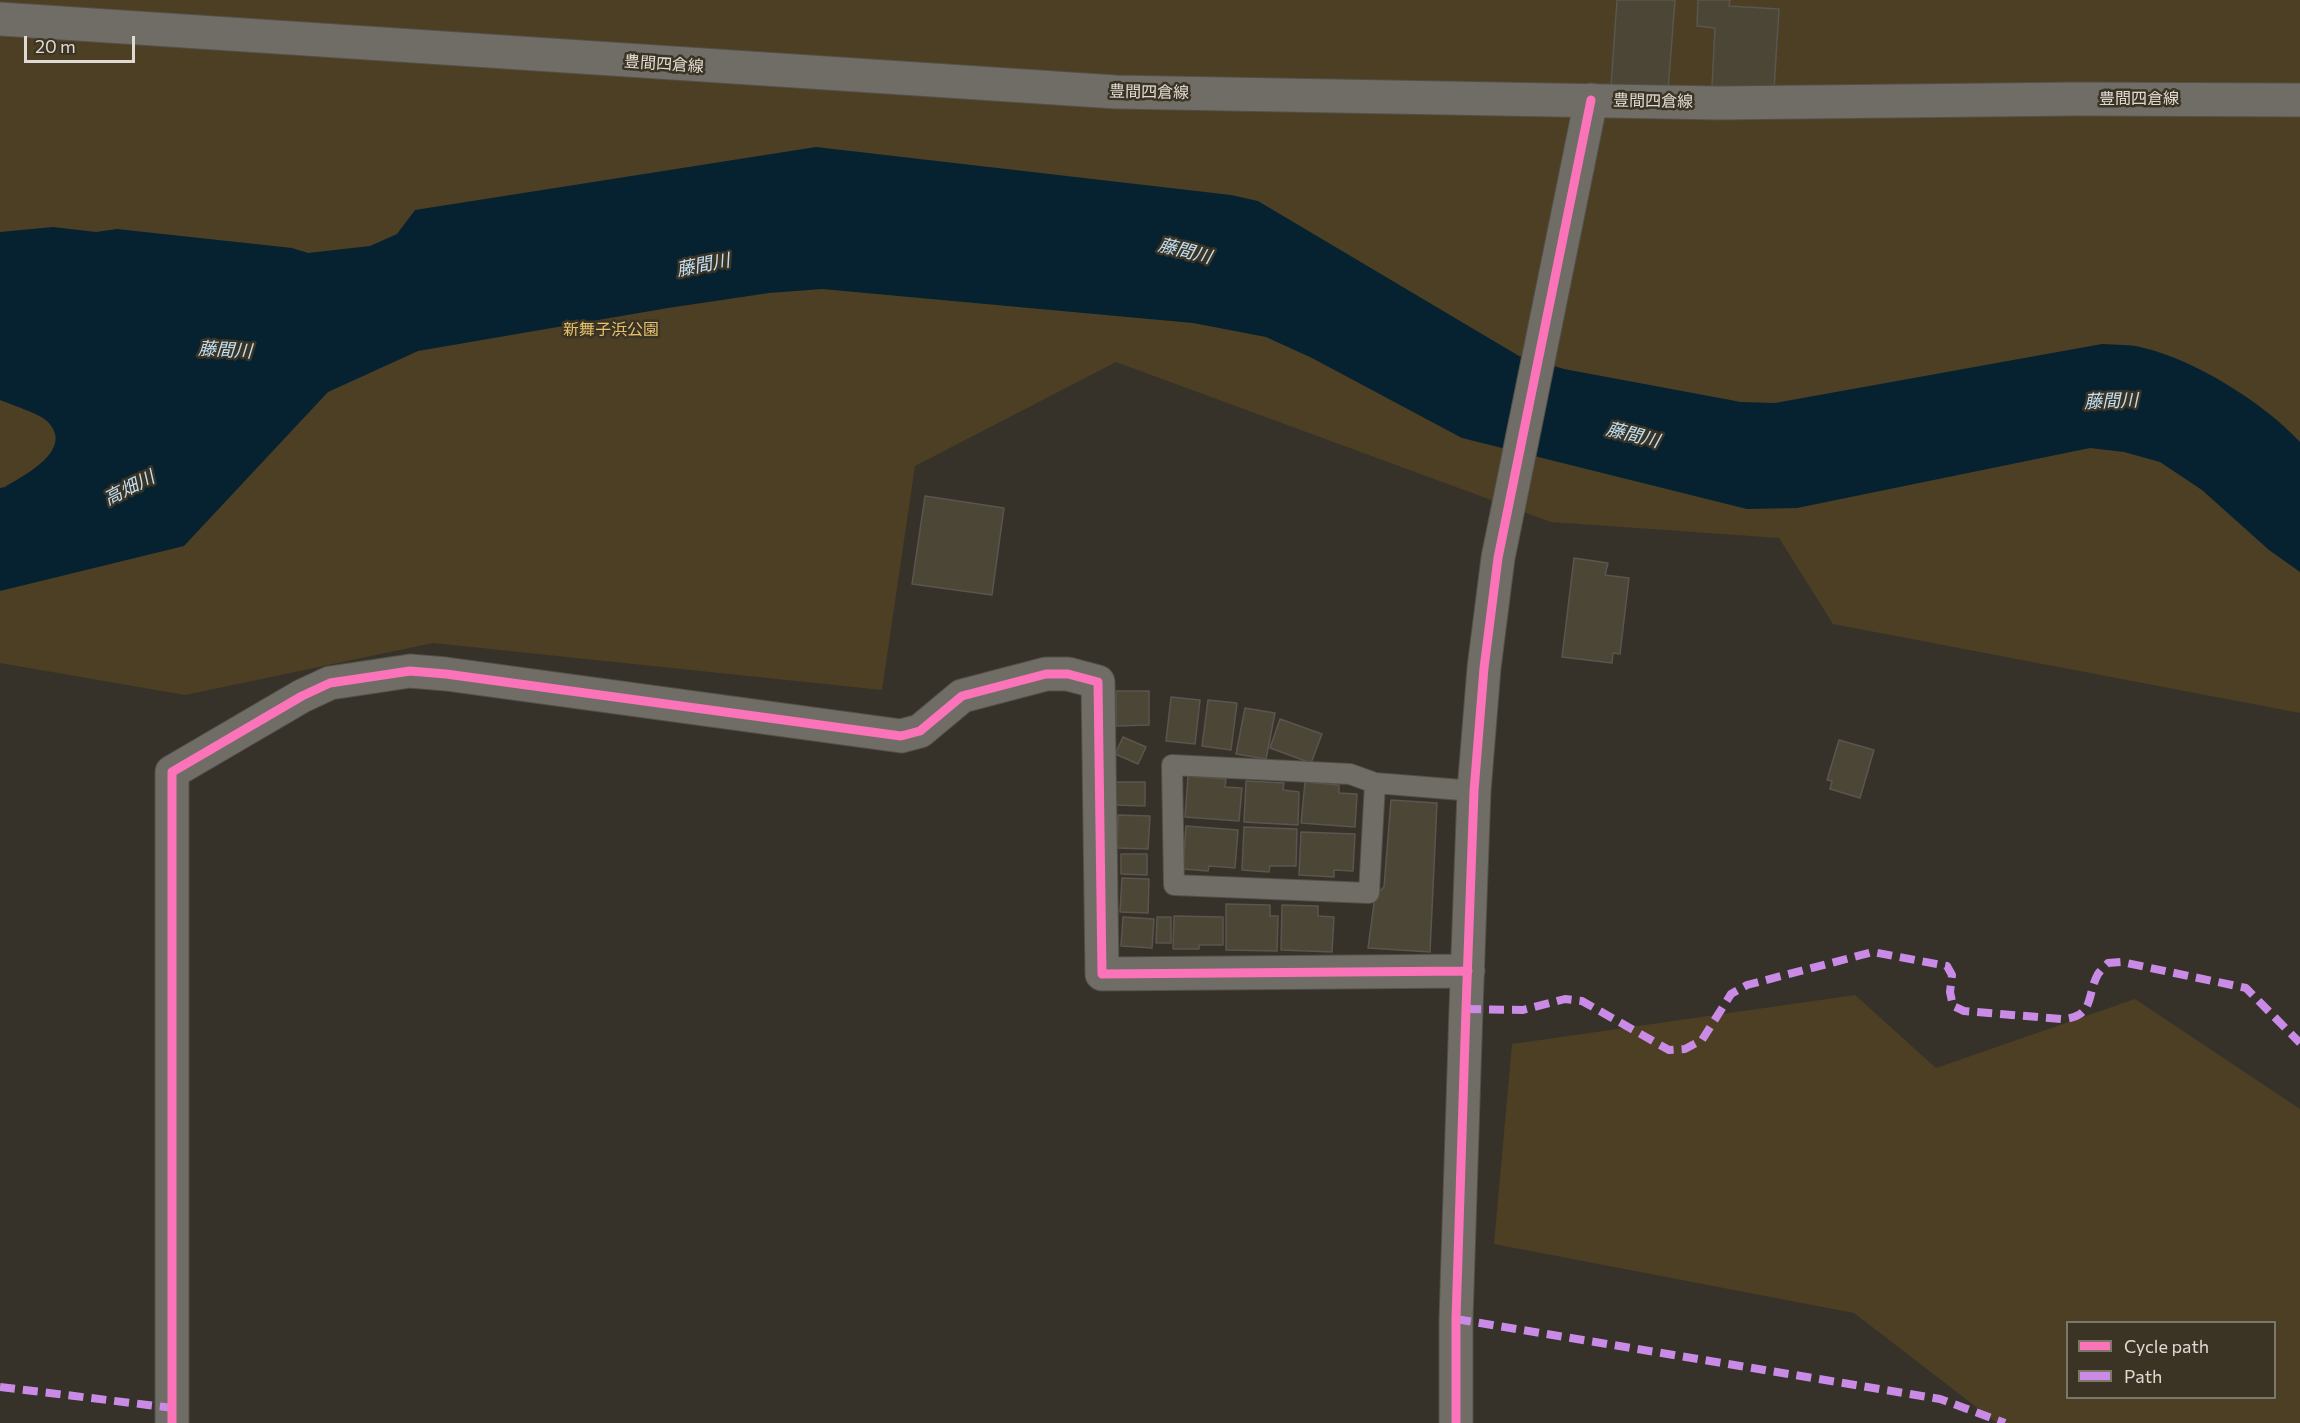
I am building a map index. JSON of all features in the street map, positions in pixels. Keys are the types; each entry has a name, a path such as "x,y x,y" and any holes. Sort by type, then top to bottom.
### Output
{"street":[{"name":"豊間四倉線","path":"0,19 1116,92 1718,103 2076,99 2300,100"},
{"path":"1455,1423 1467,971 1474,791 1484,668 1498,558 1592,100"},
{"path":"172,1423 172,772 302,696 330,683 410,671 446,674 901,736 920,731 962,696 1046,674 1068,674 1098,682 1102,974 1467,971"}],"lane":[{"path":"1375,783 1369,893 1174,885 1172,765 1350,774 1375,783 1474,791"}],"green space":[{"name":"新舞子浜公園","path":"0,0 2300,0 2300,713 1833,624 1779,538 1551,522 1116,362 915,466 882,690 433,643 185,695 0,663"},
{"path":"1855,995 1936,1068 2135,999 2300,1109 2300,1423 1997,1423 1854,1313 1494,1244 1512,1044"}],"water":[{"path":"816,147 1231,195 1258,201 1519,356 1564,369 1741,402 1775,403 2102,344 2144,348 2185,362 2228,385 2268,413 2300,442 2300,572 2269,550 2202,490 2160,462 2124,452 2090,448 1797,508 1747,509 1462,438 1312,358 1266,337 1193,323 822,289 769,293 668,308 418,351 328,392 184,546 0,591 0,488 5,487 44,460 55,442 54,432 47,421 0,400 0,232 53,227 96,232 117,229 292,248 308,253 370,246 397,234 415,210"}],"building":[{"path":"1617,0 1675,0 1668,90 1611,86"},
{"path":"1698,0 1730,0 1729,6 1779,9 1774,90 1712,86 1715,28 1697,26"},
{"path":"925,496 1004,508 992,595 912,584"},
{"path":"1574,558 1608,563 1605,575 1629,578 1620,654 1613,653 1612,663 1562,657"},
{"path":"1116,691 1149,691 1149,725 1116,726"},
{"path":"1171,697 1200,700 1195,744 1166,741"},
{"path":"1208,700 1237,703 1231,750 1202,746"},
{"path":"1245,708 1275,713 1266,759 1236,754"},
{"path":"1280,719 1322,734 1311,763 1270,748"},
{"path":"1123,737 1146,747 1138,764 1115,754"},
{"path":"1839,740 1874,750 1860,798 1830,789 1832,781 1827,780"},
{"path":"1188,776 1226,779 1225,787 1242,788 1239,821 1185,817"},
{"path":"1246,781 1284,783 1283,790 1299,792 1298,825 1244,822"},
{"path":"1114,782 1145,782 1145,806 1114,805"},
{"path":"1305,782 1339,785 1339,793 1357,794 1355,827 1301,823"},
{"path":"1391,800 1437,803 1430,952 1368,948 1375,896 1384,887"},
{"path":"1118,815 1150,816 1148,849 1117,848"},
{"path":"1186,826 1238,830 1235,868 1209,866 1208,871 1183,869"},
{"path":"1244,827 1297,829 1296,866 1270,866 1269,872 1242,870"},
{"path":"1301,832 1355,834 1353,871 1334,870 1334,877 1299,875"},
{"path":"1121,854 1147,854 1147,875 1121,874"},
{"path":"1122,878 1149,879 1148,913 1120,912"},
{"path":"1226,904 1270,905 1270,916 1278,916 1277,951 1226,950"},
{"path":"1282,905 1318,906 1318,916 1334,917 1332,952 1281,950"},
{"path":"1174,916 1223,917 1223,945 1199,945 1199,949 1173,949"},
{"path":"1123,917 1154,919 1152,948 1121,946"},
{"path":"1157,917 1171,917 1171,943 1156,943"}],"marked path":[{"path":"1466,1009 1523,1010 1565,999 1582,1001 1669,1050 1685,1049 1702,1040 1731,994 1747,985 1873,952 1947,966 1952,975 1950,992 1953,1006 1964,1011 2062,1019 2073,1017 2085,1010 2098,974 2108,963 2122,962 2246,988 2300,1043"},
{"path":"1456,1319 1940,1399 2005,1423"},
{"path":"0,1387 173,1408"}],"cycle path":[{"path":"1456,1423 1456,1319 1474,791 1484,668 1498,558 1591,100"},
{"path":"172,1423 172,772 302,696 330,683 410,671 446,674 901,736 920,731 962,696 1046,674 1068,674 1098,682 1102,974 1468,971"}],"water label":[{"name":"藤間川","path":"1185,251"},
{"name":"藤間川","path":"703,265"},
{"name":"藤間川","path":"225,350"},
{"name":"藤間川","path":"2111,401"},
{"name":"藤間川","path":"1633,435"},
{"name":"高畑川","path":"129,488"}]}
